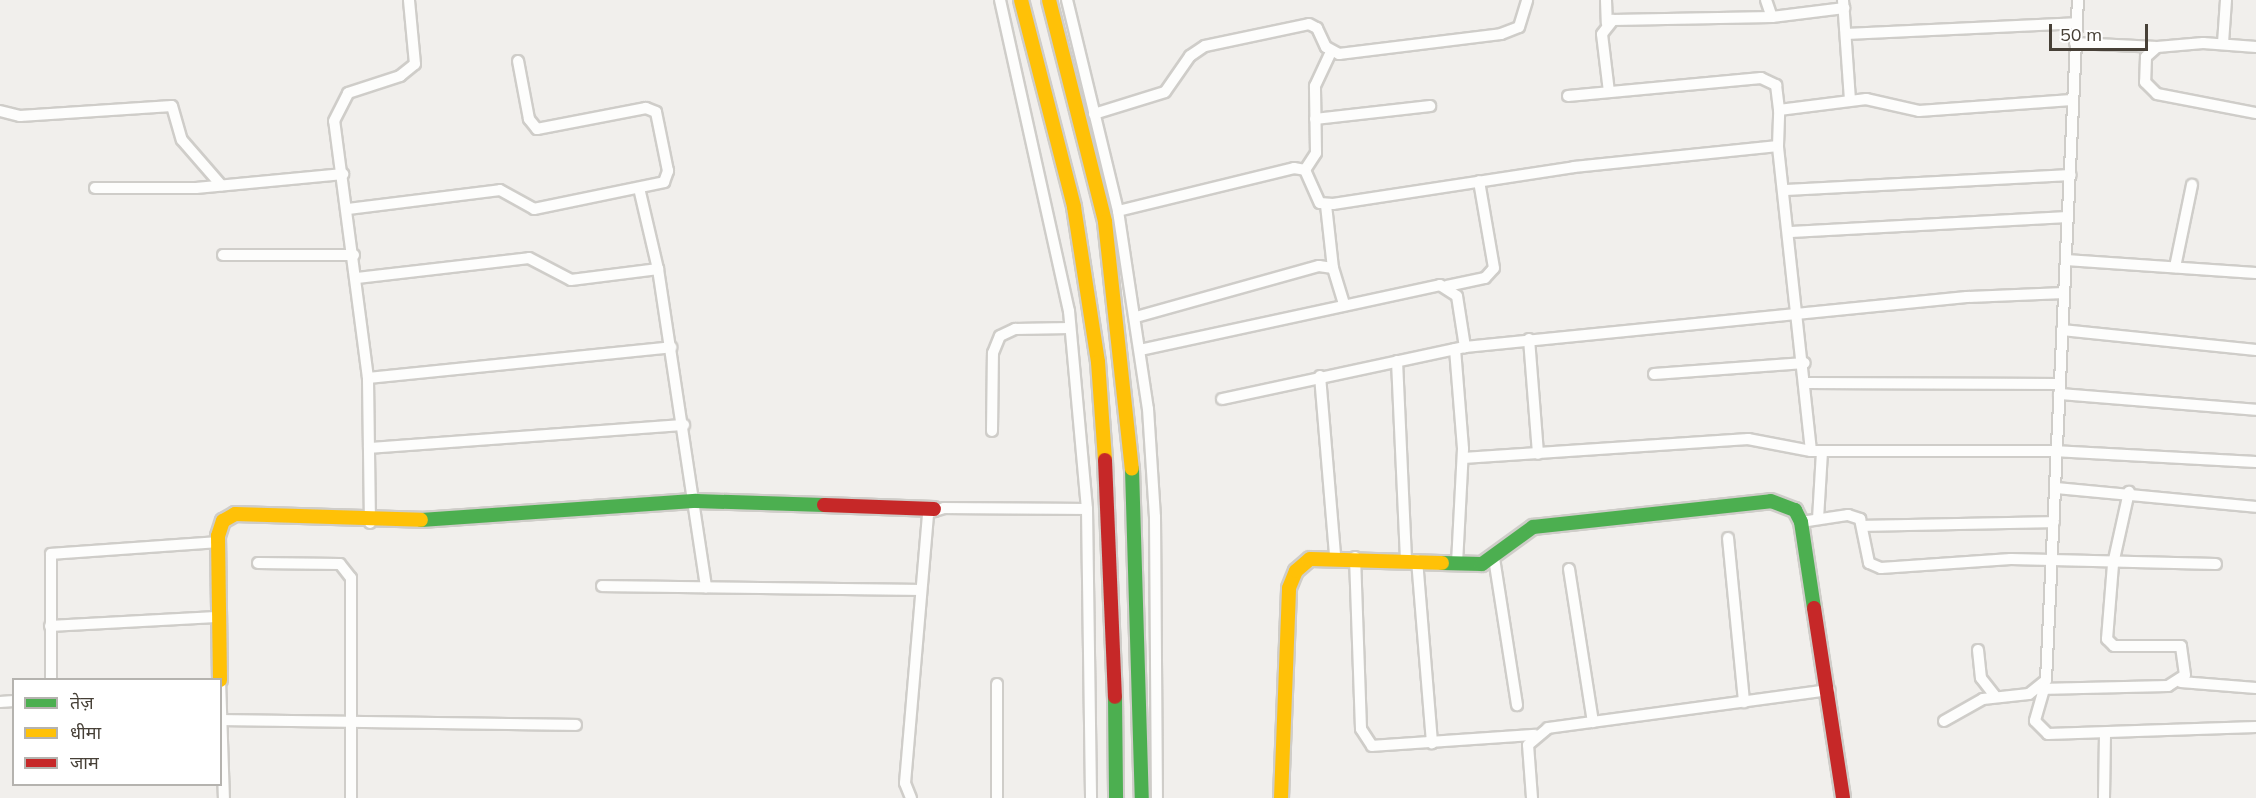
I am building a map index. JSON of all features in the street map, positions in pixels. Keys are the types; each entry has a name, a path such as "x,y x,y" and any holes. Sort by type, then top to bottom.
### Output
{"main road":[{"path":"1021,0 1074,207 1098,362 1114,594 1116,798"},
{"path":"1049,0 1105,222 1117,312 1137,516 1142,798"},
{"path":"220,678 216,617 218,542 223,521 236,514 370,522 696,501 934,508"},
{"path":"1281,798 1289,588 1296,571 1310,559 1335,556 1457,563 1494,558 1517,536 1551,524 1771,501 1795,510 1802,522 1829,690 1843,798"}],"street":[{"path":"370,522 368,378 336,110 348,93 400,76 415,64 409,0"},
{"path":"1000,0 1046,191 1070,328 1087,509 1091,798"},
{"path":"1067,0 1118,211 1140,350 1155,517 1157,798"},
{"path":"1331,52 1512,31 1524,20 1527,0"},
{"path":"1606,0 1607,23 1602,34 1609,92"},
{"path":"1766,0 1772,17"},
{"path":"2078,0 2072,100 2071,175 2059,389 2053,451 2056,488 2046,681 2035,721 2041,730 2105,735 2256,727"},
{"path":"2223,43 2226,0"},
{"path":"1607,23 1772,17 1843,4 1850,100"},
{"path":"1846,34 2076,23"},
{"path":"1094,114 1165,92 1190,56 1205,46 1309,24 1331,52"},
{"path":"2075,43 2157,47 2223,43 2256,47"},
{"path":"2157,47 2146,57 2150,90 2256,113"},
{"path":"1305,170 1316,153 1315,87 1331,52"},
{"path":"348,209 500,190 534,209 639,188 667,178 656,112 646,108 537,129 529,119 518,61"},
{"path":"1568,96 1761,78 1776,85 1779,110 1778,146 1786,190 1807,383 1817,451 1818,519"},
{"path":"1779,110 1850,100 1919,111 2072,100"},
{"path":"0,111 20,116 172,106 182,140 221,185"},
{"path":"1315,118 1430,106"},
{"path":"1305,170 1316,198 1326,204 1479,181 1778,146"},
{"path":"1118,211 1294,168 1305,170"},
{"path":"94,189 221,185 343,174"},
{"path":"1786,190 2071,175"},
{"path":"1140,350 1344,305 1485,278 1494,268 1479,181"},
{"path":"2175,267 2192,185"},
{"path":"639,188 658,269 696,501 706,587"},
{"path":"1326,204 1333,268 1344,305"},
{"path":"1791,232 2068,217"},
{"path":"223,255 354,255"},
{"path":"357,278 529,258 571,280 658,269"},
{"path":"2066,260 2256,273"},
{"path":"1136,317 1319,266 1333,268"},
{"path":"1447,286 1457,296 1460,348 1463,458 1457,563"},
{"path":"1222,399 1320,376 1460,348 1529,339 2064,293"},
{"path":"992,431 993,353 1000,336 1015,329 1070,328"},
{"path":"2062,330 2256,350"},
{"path":"1529,339 1538,454"},
{"path":"368,378 671,347"},
{"path":"1396,361 1412,560 1432,743"},
{"path":"1654,374 1805,363"},
{"path":"1320,376 1335,556"},
{"path":"1807,383 2059,389 2256,410"},
{"path":"369,448 684,425"},
{"path":"1463,458 1748,439 1817,451 2053,451 2256,462"},
{"path":"2056,488 2129,492 2256,507"},
{"path":"2129,492 2114,564 2107,639 2114,646 2181,646 2186,652 2181,682"},
{"path":"911,798 905,783 924,521 934,508 1087,509"},
{"path":"1802,522 1848,515 1863,526 2054,522"},
{"path":"1863,526 1868,557 1875,567 2052,559 2114,564 2216,564"},
{"path":"1728,538 1744,702"},
{"path":"51,678 48,561 57,551 218,542"},
{"path":"1355,557 1365,739 1380,748 1535,735 1593,722 1829,690"},
{"path":"1494,558 1517,705"},
{"path":"258,563 340,564 347,571 351,798"},
{"path":"1569,569 1593,722"},
{"path":"602,586 919,590"},
{"path":"50,626 216,617"},
{"path":"1978,650 1981,678 1996,697"},
{"path":"1944,721 1996,697 2042,689 2181,682 2256,688"},
{"path":"997,684 997,798"},
{"path":"222,699 224,798"},
{"path":"224,720 351,720 576,725"},
{"path":"1532,798 1528,745 1535,735"},
{"path":"2104,798 2105,735"}],"traffic: fast":[{"path":"1132,469 1142,798"},
{"path":"421,520 696,501 824,505"},
{"path":"1442,563 1482,564 1533,527 1771,501 1795,510 1801,522 1814,608"},
{"path":"1115,697 1116,798"}],"traffic: slow":[{"path":"1021,0 1074,207 1098,362 1105,460"},
{"path":"1049,0 1105,222 1132,469"},
{"path":"220,678 218,536 223,521 235,514 421,520"},
{"path":"1281,798 1289,588 1296,571 1310,559 1442,563"}],"traffic: jam":[{"path":"1105,460 1115,697"},
{"path":"824,505 934,509"},
{"path":"1814,608 1843,798"}]}
